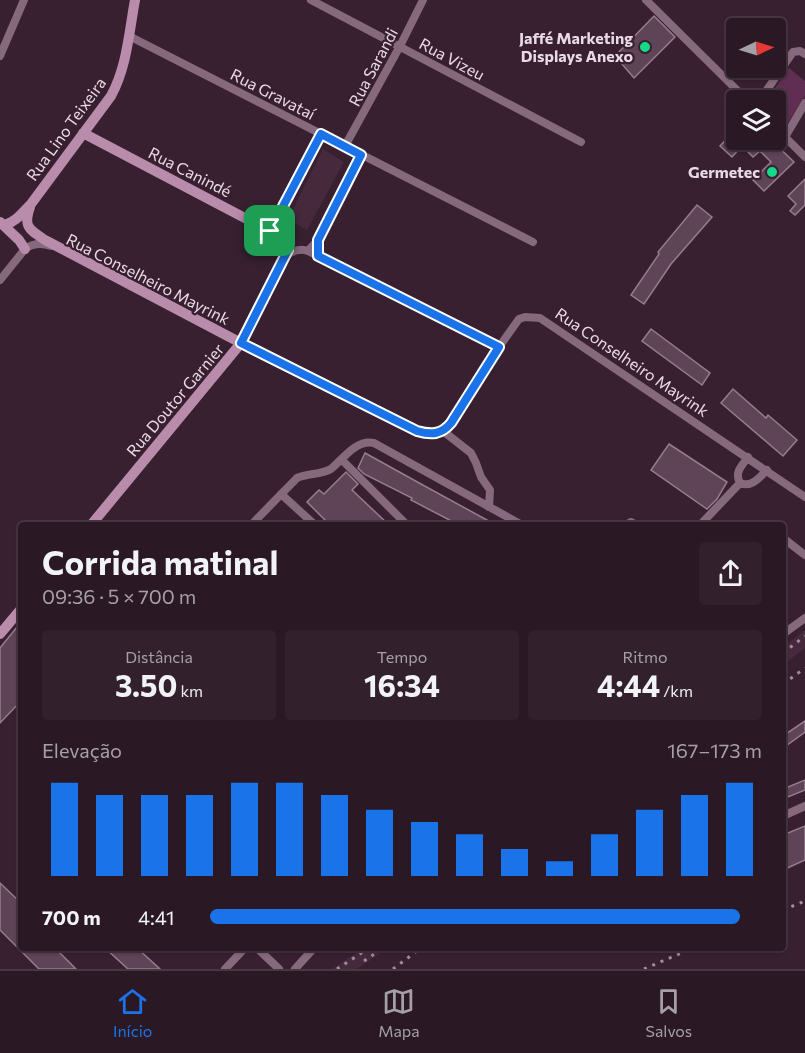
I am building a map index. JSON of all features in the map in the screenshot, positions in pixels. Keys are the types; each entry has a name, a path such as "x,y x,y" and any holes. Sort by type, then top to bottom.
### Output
{"main road":[{"name":"Rua Lino Teixeira","path":"2,223 16,220 31,204 117,86 135,0"},
{"name":"Rua Canindé","path":"83,134 283,238 288,246 287,255"},
{"path":"31,204 26,218 32,230 65,251"},
{"path":"2,223 25,249"},
{"name":"Rua Conselheiro Mayrink","path":"65,251 241,343"},
{"name":"Rua Doutor Garnier","path":"92,522 241,343 287,255"},
{"path":"0,634 18,613"}],"street":[{"path":"0,56 24,0"},
{"name":"Rua Vizeu","path":"311,0 581,142"},
{"name":"Rua Sarandi","path":"345,146 423,0"},
{"path":"646,0 737,90"},
{"name":"Rua Gravataí","path":"129,36 533,242"},
{"path":"767,90 793,52 800,51 805,54"},
{"path":"786,135 805,103"},
{"path":"270,231 321,134"},
{"path":"786,138 805,158"},
{"path":"308,251 318,240 361,155"},
{"path":"318,240 318,256"},
{"name":"Rua Conselheiro Mayrink","path":"25,249 35,244 46,244 65,251"},
{"path":"0,280 25,249"},
{"path":"287,255 298,249 308,251 499,347"},
{"name":"Rua Conselheiro Mayrink","path":"241,343 417,431 428,434 443,431 451,423 519,319 540,318 805,497"},
{"path":"443,431 471,453 481,477 490,490 489,507"},
{"path":"254,522 300,476 326,472 360,443 370,442 489,507 509,522"},
{"path":"740,483 738,471 748,457"},
{"path":"342,460 404,522"},
{"path":"740,483 744,485 752,483 767,470"},
{"path":"703,522 740,483"},
{"path":"281,494 312,522"},
{"path":"786,540 805,555"},
{"path":"786,632 805,618"},
{"path":"786,815 805,806"},
{"path":"225,969 241,951"},
{"path":"260,951 279,969"},
{"path":"295,969 312,951"}],"shaded area":[{"path":"789,68 805,81 805,96 786,125 786,90 774,90 782,78 786,78"},
{"path":"323,149 344,162 307,230 288,219"},
{"path":"805,630 805,648 786,663 786,645"},
{"path":"359,951 384,951 357,969 332,969"}],"building":[{"name":"Jaffé Marketing Displays Anexo","path":"654,16 675,37 634,78 615,56"},
{"name":"Germetec","path":"726,140 726,150 738,150 732,157 720,146"},
{"name":"Germetec","path":"746,150 781,150 794,162 764,191 753,180 771,162 760,151 753,157"},
{"path":"805,179 805,205 795,215 790,211 796,204 788,196"},
{"path":"697,205 712,217 671,264 644,304 631,295 659,254 658,252"},
{"path":"651,329 710,373 702,385 642,341"},
{"path":"733,389 766,418 768,415 797,440 783,456 721,403"},
{"path":"669,444 727,482 717,499 707,509 651,470"},
{"path":"365,453 491,522 453,522 364,474 358,468"},
{"path":"346,472 358,484 352,490 386,522 327,522 307,502 319,490 324,494"},
{"path":"18,626 18,704 0,723 0,648"},
{"path":"805,721 805,732 786,746 786,734"},
{"path":"805,780 805,790 786,798 786,788"},
{"path":"805,826 805,860 786,869 786,834"},
{"path":"0,883 18,900 18,948 0,930"},
{"path":"21,951 62,951 60,953 76,969 39,969"},
{"path":"108,951 140,951 160,969 128,969"}],"railway":[{"path":"786,651 805,636"},
{"path":"786,682 805,668"},
{"path":"786,909 805,901"},
{"path":"337,969 364,951"},
{"path":"364,961 379,951"},
{"path":"393,969 417,951"},
{"path":"644,969 686,951"}],"place":[{"name":"Jaffé Marketing Displays Anexo","path":"645,47"},
{"name":"Germetec","path":"772,172"}],"route":[{"path":"321,134 361,155 318,240 318,256 499,347 447,428 438,433 428,434 417,431 241,343 287,255 286,241 270,231 321,134"}]}
